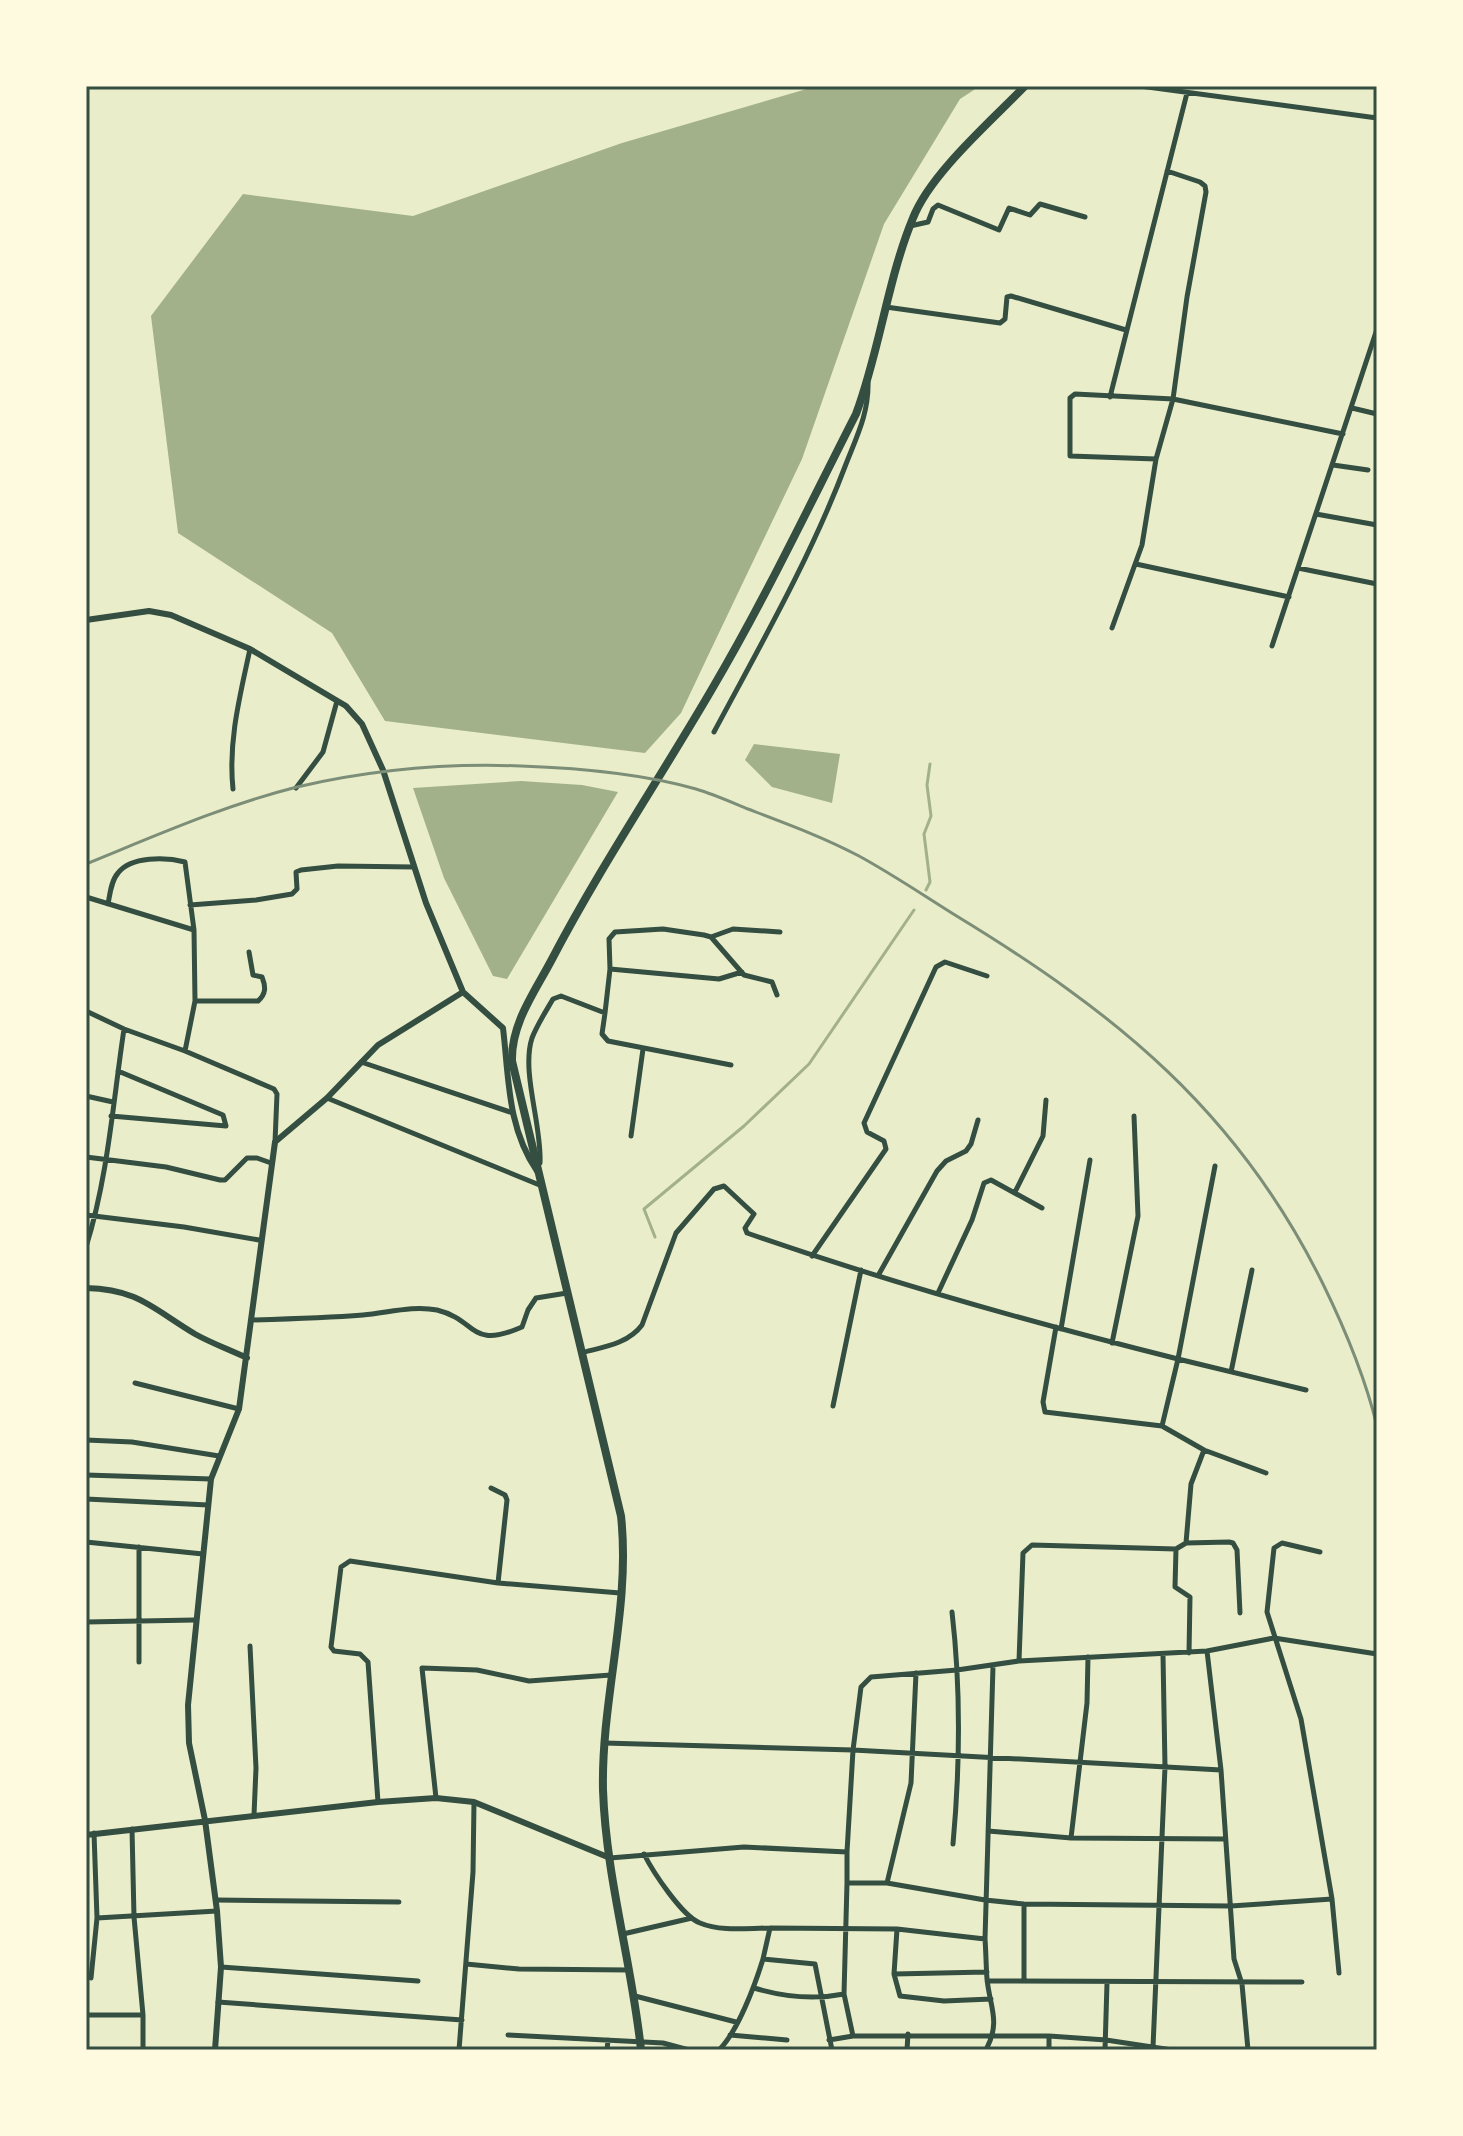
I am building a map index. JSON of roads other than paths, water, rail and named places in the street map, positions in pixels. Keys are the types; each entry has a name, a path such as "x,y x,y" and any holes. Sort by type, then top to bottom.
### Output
{"main road":[{"path":"641,2046 610,1858 603,1791 604,1743 620,1593 622,1531 618,1497 512,1061 517,1024 576,913 712,690 758,608 856,414 913,217 939,177 1025,86"}],"street":[{"path":"1140,86 1377,118"},
{"path":"1110,397 1187,93"},
{"path":"1112,628 1142,545 1156,459 1173,399 1206,192 1200,182 1167,171"},
{"path":"910,226 928,222 938,205 999,230 1009,208 1030,215 1040,204 1085,217"},
{"path":"885,307 1000,323 1005,319 1007,297 1011,296 1126,330"},
{"path":"1272,646 1377,329"},
{"path":"714,732 832,501 869,404 868,381"},
{"path":"1156,459 1070,456 1070,398 1075,394 1173,399 1343,434"},
{"path":"1352,408 1377,414"},
{"path":"1333,465 1368,470"},
{"path":"1316,514 1377,525"},
{"path":"1136,564 1289,597"},
{"path":"1298,568 1377,584"},
{"path":"86,620 149,611 194,623 250,649 346,706 362,724 383,770 426,903 463,992 503,1028 513,1113 522,1146 539,1173"},
{"path":"233,789 230,758 232,733 250,649"},
{"path":"296,788 323,752 337,701"},
{"path":"108,904 115,876 128,865 137,861 181,860 187,865 194,930 195,1001 185,1051"},
{"path":"190,905 292,894 297,889 296,872 301,870 338,866 414,867"},
{"path":"86,897 194,930"},
{"path":"731,1065 605,1040 602,1031 610,969 609,938 615,932 673,929 711,937 733,929 780,932"},
{"path":"711,937 750,978 772,982 777,995"},
{"path":"195,1001 258,1001 265,992 265,984 262,977 251,972 249,952"},
{"path":"812,1256 886,1149 884,1141 867,1132 864,1123 936,967 945,962 987,976"},
{"path":"610,969 719,979 742,972"},
{"path":"275,1142 327,1098 378,1045 463,992"},
{"path":"539,1173 541,1142 530,1064 532,1038 556,997 605,1013"},
{"path":"86,1011 275,1090 277,1094 275,1142 259,1240 239,1409 211,1479 187,1726 205,1820 217,1911 221,1967 215,2050"},
{"path":"86,1247 96,1217 107,1160 124,1029"},
{"path":"631,1136 643,1049"},
{"path":"361,1062 513,1113"},
{"path":"111,1116 226,1126 223,1115 118,1071"},
{"path":"86,1096 113,1102"},
{"path":"327,1098 543,1187"},
{"path":"1015,1192 1043,1136 1046,1100"},
{"path":"1112,1343 1138,1216 1134,1116"},
{"path":"879,1274 937,1171 971,1144 978,1120"},
{"path":"86,1157 166,1167 220,1180 225,1180 247,1158 271,1163"},
{"path":"1090,1160 1043,1410 1047,1413 1162,1426 1204,1450 1266,1473"},
{"path":"1162,1426 1215,1166"},
{"path":"938,1293 972,1220 984,1183 991,1180 1042,1208"},
{"path":"581,1353 629,1339 636,1333 662,1275 676,1233 719,1186 727,1187 754,1214 745,1228 747,1233 812,1256 1112,1343 1306,1390"},
{"path":"86,1215 259,1240"},
{"path":"833,1406 861,1270"},
{"path":"1231,1372 1252,1270"},
{"path":"86,1288 108,1288 135,1295 197,1335 247,1358"},
{"path":"250,1320 317,1319 415,1309 438,1311 486,1336 506,1334 522,1327 536,1298 567,1293"},
{"path":"135,1383 239,1409"},
{"path":"86,1440 132,1442 219,1456"},
{"path":"1186,1543 1191,1484 1204,1450"},
{"path":"86,1475 211,1479"},
{"path":"491,1488 505,1495 507,1500 498,1583"},
{"path":"86,1499 208,1505"},
{"path":"86,1542 203,1554"},
{"path":"1019,1661 1023,1553 1032,1545 1176,1549 1186,1543 1229,1542 1237,1550 1240,1613"},
{"path":"1320,1552 1282,1543 1274,1548 1267,1612 1301,1719 1332,1899 1339,1973"},
{"path":"139,1547 139,1662"},
{"path":"1176,1549 1175,1587 1190,1597 1189,1653"},
{"path":"378,1802 368,1662 360,1654 334,1651 331,1647 341,1567 350,1561 498,1583 620,1593"},
{"path":"952,1612 957,1670 958,1755 953,1844"},
{"path":"86,1622 195,1620"},
{"path":"853,2036 844,1994 848,1928 847,1852 853,1750 864,1681 871,1677 1019,1661 1189,1653 1274,1638 1377,1654"},
{"path":"250,1646 256,1768 254,1815"},
{"path":"1207,1651 1221,1770 1234,1959 1242,1984 1248,2050"},
{"path":"1153,2047 1165,1767 1163,1655"},
{"path":"1071,1838 1087,1703 1088,1657"},
{"path":"986,2050 994,2035 985,1939 993,1666"},
{"path":"436,1798 420,1673 422,1668 477,1670 529,1681 611,1675"},
{"path":"887,1883 911,1783 916,1673"},
{"path":"604,1743 991,1756 1221,1770"},
{"path":"91,1978 97,1918 90,1834 436,1798 474,1802 610,1858 744,1847 847,1852"},
{"path":"459,2050 473,1872 474,1802"},
{"path":"132,1828 134,1917 143,2049"},
{"path":"988,1831 1071,1838 1225,1839"},
{"path":"644,1854 656,1877 692,1918 702,1924 719,1928 897,1929 985,1939"},
{"path":"847,1883 887,1883 1024,1904 1231,1906 1332,1899"},
{"path":"86,1892 96,1892"},
{"path":"216,1900 399,1902"},
{"path":"1024,1904 1024,1980"},
{"path":"97,1918 217,1911"},
{"path":"623,1934 692,1918"},
{"path":"719,2050 754,1988 770,1928"},
{"path":"897,1929 894,1974 900,1996 944,2001 991,1999"},
{"path":"763,1959 815,1964 832,2050"},
{"path":"466,1964 519,1969 629,1970"},
{"path":"221,1967 418,1981"},
{"path":"894,1974 987,1972"},
{"path":"987,1981 1302,1982"},
{"path":"1105,2050 1107,1983"},
{"path":"754,1988 774,1994 821,1998 844,1994"},
{"path":"635,1996 736,2022"},
{"path":"218,2002 462,2020"},
{"path":"86,2015 143,2015"},
{"path":"829,2040 908,2034 1049,2036 1106,2040 1172,2050"},
{"path":"907,2050 908,2034"},
{"path":"508,2035 608,2040 641,2046 667,2043 689,2050"},
{"path":"730,2035 787,2040"},
{"path":"1049,2036 1049,2050"},
{"path":"607,2050 608,2040"}],"waterway":[{"path":"926,890 930,882 924,834 931,816 927,785 930,764"},
{"path":"655,1237 644,1209 744,1126 809,1064 914,910"}],"railway":[{"path":"86,864 217,812 297,787 380,772 465,766 565,768 653,779 709,793 818,836 895,877 1068,990 1120,1029 1168,1071 1212,1117 1252,1167 1289,1222 1323,1284 1354,1354 1377,1426"}]}
